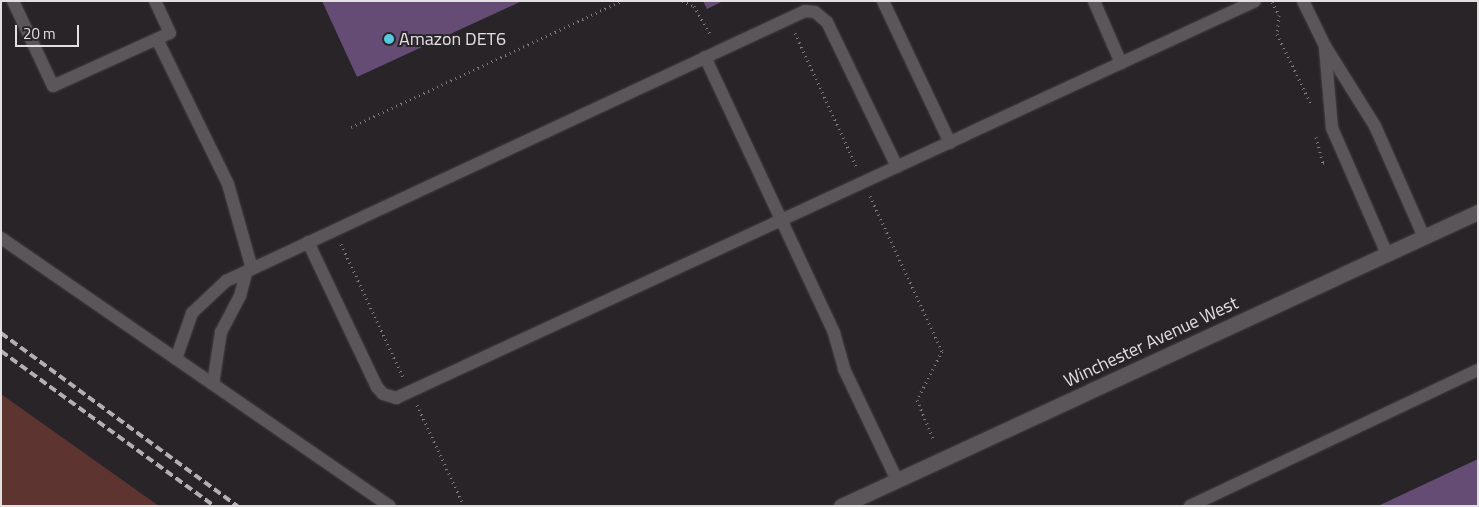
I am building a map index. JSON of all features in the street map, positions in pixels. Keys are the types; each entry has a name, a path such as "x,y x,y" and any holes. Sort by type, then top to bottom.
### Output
{"street":[{"name":"Winchester Avenue West","path":"841,506 1478,212"}],"lane":[{"path":"13,1 53,86 170,33 155,1"},
{"path":"883,1 950,143"},
{"path":"1094,1 1121,63"},
{"path":"308,242 377,387 389,398 411,393 1255,1"},
{"path":"1304,1 1324,46 1375,126 1424,237"},
{"path":"176,359 192,313 226,281 249,272 334,229 805,11 815,12 827,22 897,167"},
{"path":"157,39 228,184 249,272 240,296 221,332 213,384"},
{"path":"1324,46 1330,118 1343,155 1387,254"},
{"path":"705,57 780,222 834,333 844,369 897,480"},
{"path":"1,238 389,506"},
{"path":"1190,506 1478,370"}],"path":[{"path":"351,127 621,1"},
{"path":"682,1 694,6 711,36"},
{"path":"1272,1 1279,16 1278,34 1313,108"},
{"path":"788,18 942,351 917,400 933,438"},
{"path":"705,39 720,32"},
{"path":"1315,126 1323,163 1343,155"},
{"path":"334,229 464,506"}],"shaded area":[{"path":"1,394 159,506 1,506"}],"building":[{"name":"Amazon DET6","path":"322,1 522,1 357,77"},
{"path":"703,1 723,1 707,9"},
{"path":"1478,459 1478,506 1378,506"}],"railway":[{"path":"1,333 237,506"},
{"path":"1,351 214,506"}],"place":[{"name":"Amazon DET6","path":"389,39"}]}
